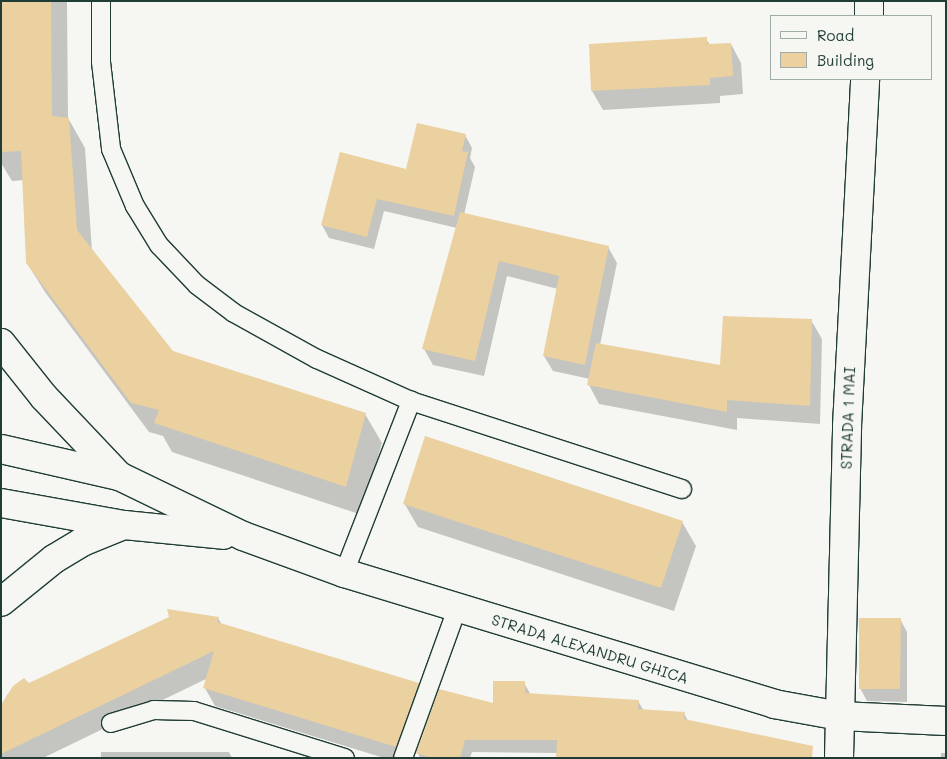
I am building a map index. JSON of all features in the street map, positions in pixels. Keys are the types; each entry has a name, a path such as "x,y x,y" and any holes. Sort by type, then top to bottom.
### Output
{"street":[{"path":"869,15 870,1"},
{"name":"STRADA 1 MAI","path":"839,758 847,426 865,80"},
{"path":"1,343 44,397 119,476"},
{"name":"STRADA ALEXANDRU GHICA","path":"1,449 119,476 243,536 344,573 457,609 774,704 840,716 946,721"},
{"name":"STRADA ALEXANDRU GHICA","path":"1,503 124,525 243,536"},
{"path":"1,602 54,558 82,542 124,525"}],"lane":[{"path":"101,1 101,62 111,149 135,206 159,244 197,285 234,313 317,359 410,401 682,489"},
{"path":"344,573 410,401"},
{"path":"403,758 457,609"},
{"path":"110,723 154,710 194,712 345,758"}],"building":[{"path":"1,1 51,1 52,116 69,118 77,230 173,351 366,413 346,487 154,423 159,410 131,403 26,263 21,151 1,152"},
{"path":"707,37 707,44 731,43 733,76 710,78 710,85 591,91 589,44"},
{"path":"417,123 466,134 462,151 468,152 454,216 377,199 367,237 321,225 340,152 406,169"},
{"path":"460,212 609,246 585,365 543,356 559,276 499,261 475,361 422,349"},
{"path":"723,316 812,319 810,406 727,400 727,412 587,385 596,343 720,365"},
{"path":"425,436 683,521 661,588 403,504"},
{"path":"167,609 219,617 217,622 419,683 396,747 203,688 214,651 1,754 1,705 13,686 24,678 29,683 169,617"},
{"path":"859,618 901,618 900,689 859,689"},
{"path":"493,681 525,681 525,693 639,700 638,709 685,712 684,719 813,746 812,758 556,758 557,740 465,740 460,758 432,758 416,753 439,689 493,703"}]}
